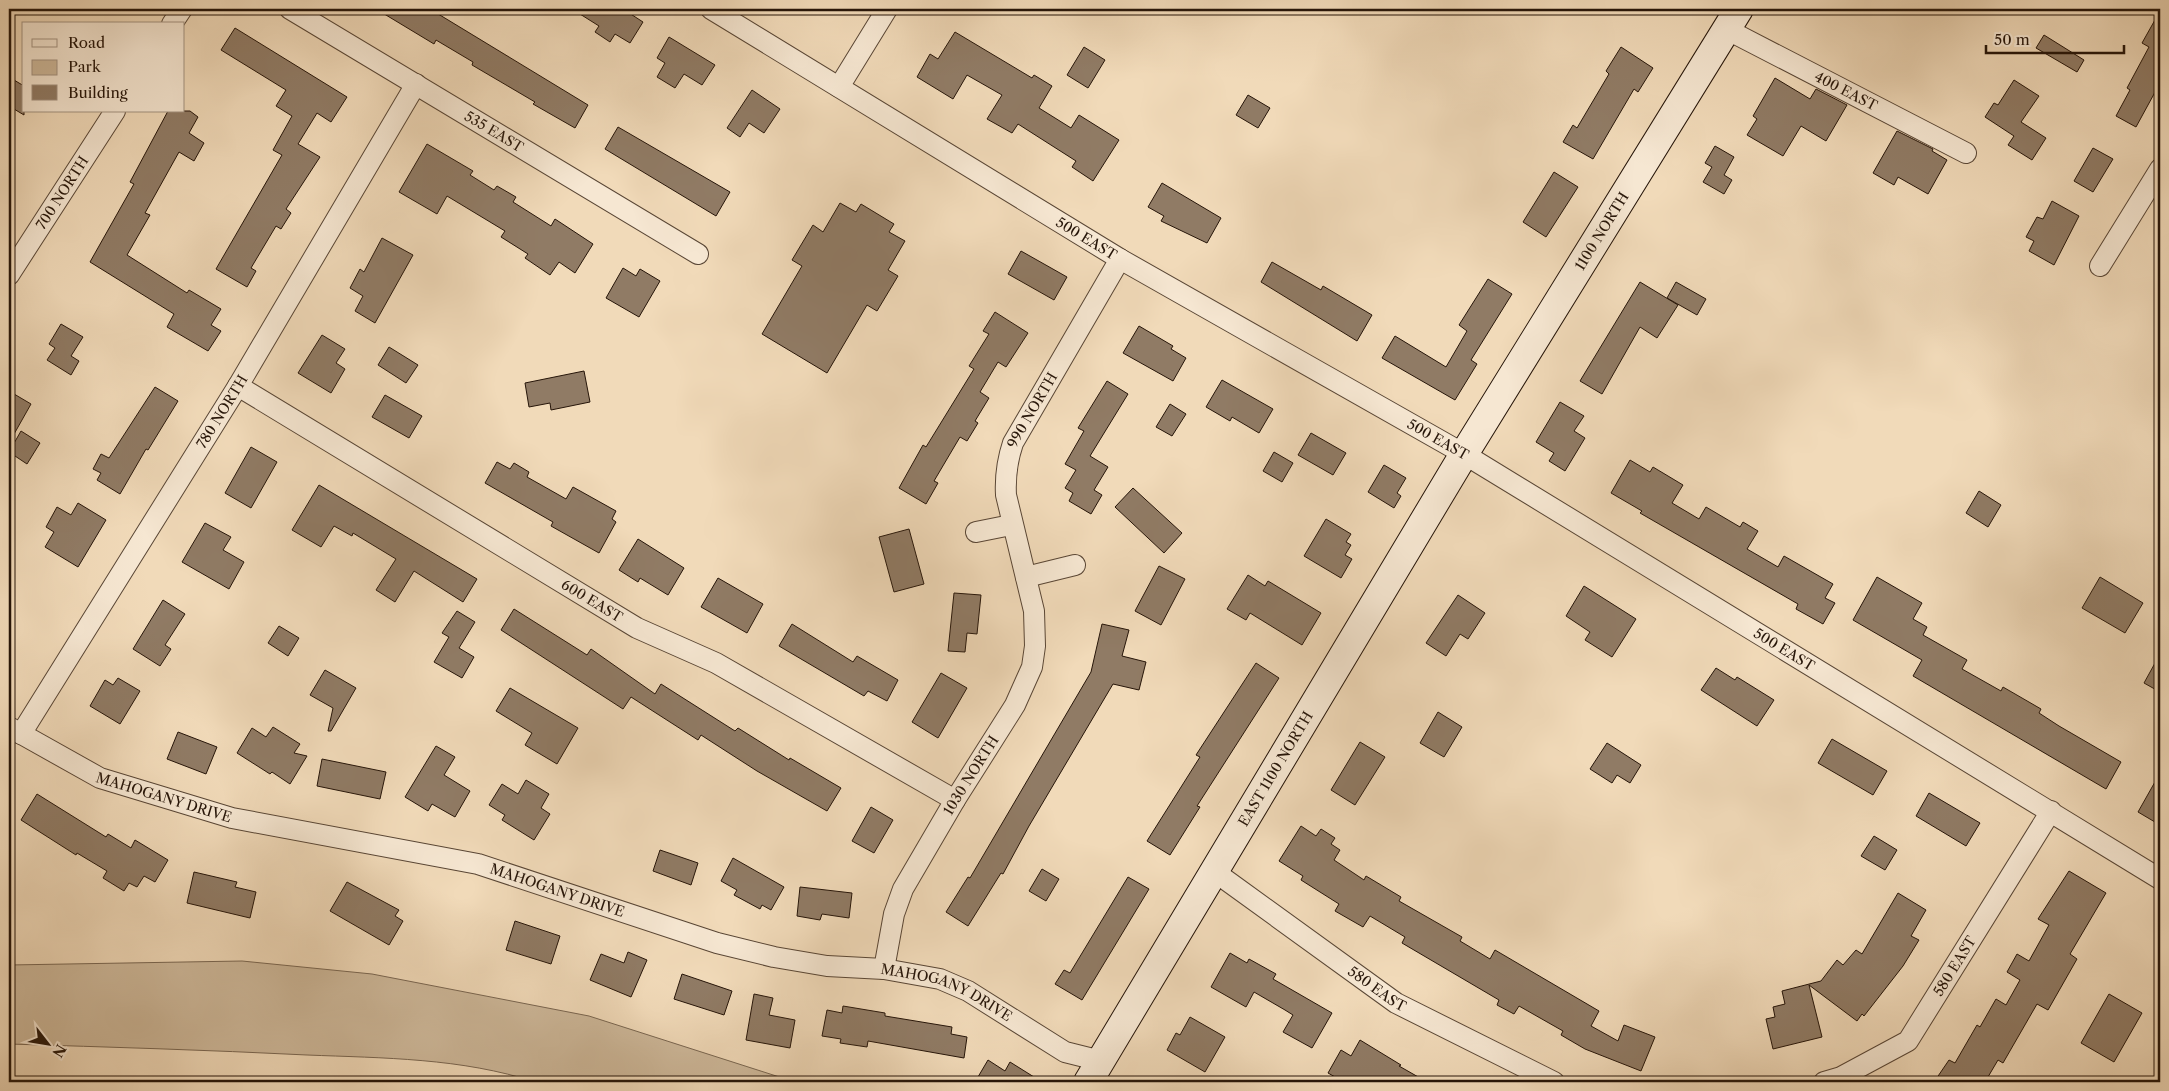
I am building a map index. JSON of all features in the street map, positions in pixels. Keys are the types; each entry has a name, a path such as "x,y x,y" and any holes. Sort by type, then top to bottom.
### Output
{"street":[{"path":"173,22 182,9"},
{"name":"535 EAST","path":"290,9 698,254"},
{"name":"500 EAST","path":"711,9 1120,258 1464,454 2160,879"},
{"path":"839,86 887,9"},
{"name":"400 EAST","path":"1732,19 1966,153"},
{"name":"1100 NORTH","path":"1464,454 1732,19"},
{"name":"780 NORTH","path":"15,731 238,386 416,84"},
{"name":"700 NORTH","path":"9,275 114,112"},
{"path":"2100,266 2160,169"},
{"name":"990 NORTH","path":"1026,577 1012,525 1005,477 1013,443 1120,258"},
{"name":"600 EAST","path":"238,386 637,628 716,662 955,800"},
{"name":"EAST 1100 NORTH","path":"1094,1072 1464,454"},
{"path":"976,532 1012,525"},
{"path":"1026,577 1075,565"},
{"name":"1030 NORTH","path":"884,969 894,914 903,889 955,800 1015,706 1032,668 1036,626 1026,577"},
{"name":"MAHOGANY DRIVE","path":"15,731 100,778 232,818 478,864 717,943 774,958 827,966 884,969 940,979 968,991 1094,1072"},
{"name":"580 EAST","path":"1824,1082 1841,1077 1908,1041 2051,811"},
{"name":"580 EAST","path":"1215,872 1396,1003 1554,1082"}],"green space":[{"path":"242,961 372,974 589,1016 795,1082 535,1082 479,1068 422,1061 195,1050 9,1044 9,965"}],"building":[{"path":"376,9 430,9 588,105 575,128 472,65 473,62 436,40 434,44"},
{"path":"572,9 623,9 643,22 630,43 615,34 610,42 595,32 599,26"},
{"path":"2160,11 2160,83 2136,127 2116,116 2130,90 2127,88 2149,47 2142,43"},
{"path":"235,28 347,97 331,122 317,113 298,144 320,157 286,209 291,213 281,229 276,226 251,268 256,271 247,287 216,269 282,155 273,150 292,116 276,106 286,90 221,50"},
{"path":"955,32 1032,78 1034,75 1052,86 1039,108 1071,128 1079,115 1119,140 1093,181 1072,167 1076,161 1018,124 1012,133 987,119 1002,95 967,75 953,99 917,77 930,54 938,59"},
{"path":"2044,35 2084,60 2077,72 2036,48"},
{"path":"669,37 715,65 702,85 684,74 675,88 657,77 665,63 657,58"},
{"path":"1084,47 1105,60 1088,88 1067,75"},
{"path":"1621,47 1653,68 1638,92 1634,89 1593,159 1563,142 1573,125 1577,128 1609,74 1606,71"},
{"path":"9,77 22,85 22,112 24,112 24,115 9,106"},
{"path":"1775,78 1810,99 1816,89 1847,105 1826,141 1801,126 1783,156 1747,135 1757,119 1753,116"},
{"path":"2014,80 2039,96 2021,122 2046,138 2032,160 2008,145 2014,136 1985,117 1994,103 1998,105"},
{"path":"752,90 780,109 764,133 749,123 740,137 727,128"},
{"path":"1248,95 1270,108 1258,128 1236,115"},
{"path":"190,111 198,117 189,133 204,143 194,161 179,152 145,213 150,215 127,255 187,293 189,290 221,309 211,325 221,331 208,351 167,327 174,314 90,262 134,184 130,182 167,112"},
{"path":"618,127 730,192 716,216 605,149"},
{"path":"1897,131 1933,149 1932,151 1947,160 1928,194 1898,177 1894,185 1873,173"},
{"path":"427,144 473,171 470,175 494,190 497,186 516,197 513,202 551,226 555,219 593,244 575,273 559,262 550,275 525,258 528,254 501,237 505,231 447,196 437,214 399,192"},
{"path":"1715,146 1734,157 1724,175 1732,180 1724,194 1703,182 1712,167 1705,163"},
{"path":"2093,148 2113,159 2093,192 2074,181"},
{"path":"1554,172 1578,187 1546,237 1523,222"},
{"path":"1162,183 1221,218 1207,243 1161,221 1164,216 1148,207"},
{"path":"2052,201 2079,216 2054,265 2029,251 2034,241 2026,237 2037,217 2043,219"},
{"path":"840,203 856,212 861,204 894,224 889,232 905,241 888,270 898,276 877,311 867,305 827,373 762,334 802,266 792,260 813,225 823,232"},
{"path":"382,238 413,255 375,323 355,311 363,296 350,288 360,269 364,272"},
{"path":"1021,251 1067,277 1054,300 1008,274"},
{"path":"1272,262 1321,290 1323,286 1372,315 1357,341 1261,282"},
{"path":"623,268 636,276 640,269 660,281 639,317 606,298"},
{"path":"1488,279 1512,294 1471,360 1477,364 1455,400 1382,358 1395,336 1446,367 1467,331 1459,325"},
{"path":"1640,282 1678,305 1657,338 1640,327 1602,394 1580,381"},
{"path":"1676,282 1706,299 1697,315 1667,298"},
{"path":"995,312 1028,333 1006,367 998,362 980,392 989,398 975,421 978,423 967,441 960,437 934,481 938,483 926,504 899,488 923,445 926,447 974,369 969,366 989,334 983,331"},
{"path":"61,324 83,337 71,356 79,361 71,375 47,360 55,348 49,344"},
{"path":"1139,326 1173,346 1171,349 1186,358 1173,381 1123,353"},
{"path":"322,335 345,349 336,363 345,369 331,393 298,373"},
{"path":"389,347 418,365 406,383 378,365"},
{"path":"584,371 590,402 551,410 550,403 529,407 525,383"},
{"path":"1222,380 1273,409 1259,433 1232,417 1230,421 1206,407"},
{"path":"1107,381 1128,394 1090,456 1108,467 1094,490 1102,495 1091,514 1069,501 1073,493 1065,488 1076,470 1065,464 1084,431 1078,428"},
{"path":"155,387 178,401 148,450 146,449 120,494 97,480 101,473 93,469 101,454 109,458"},
{"path":"9,391 31,404 9,443"},
{"path":"385,395 422,416 409,438 372,417"},
{"path":"1560,402 1584,416 1574,431 1585,438 1565,471 1549,461 1554,453 1536,442"},
{"path":"1170,404 1186,414 1172,436 1156,427"},
{"path":"21,431 40,443 27,464 9,452"},
{"path":"1311,433 1346,453 1333,475 1298,455"},
{"path":"251,447 277,462 251,508 225,493"},
{"path":"1274,452 1293,463 1282,482 1263,471"},
{"path":"1630,460 1650,472 1653,467 1683,485 1672,503 1699,519 1706,507 1740,527 1743,522 1758,531 1747,549 1778,567 1784,556 1833,584 1825,598 1835,603 1823,624 1796,609 1798,604 1640,513 1642,511 1611,493"},
{"path":"497,462 510,469 514,463 529,472 527,477 566,499 573,487 616,511 612,519 616,522 599,553 551,526 553,522 485,483"},
{"path":"1384,465 1406,478 1397,493 1401,496 1394,508 1368,492"},
{"path":"319,485 477,579 463,602 414,571 395,602 376,590 396,559 353,533 352,536 334,526 321,547 292,530"},
{"path":"1133,488 1182,533 1164,553 1115,507"},
{"path":"1979,491 2001,505 1988,527 1966,513"},
{"path":"78,503 106,520 78,567 45,547 54,532 46,527 57,507 71,515"},
{"path":"1326,519 1351,534 1346,542 1351,545 1345,555 1352,559 1341,578 1304,556"},
{"path":"205,523 231,537 223,550 244,562 229,589 182,562"},
{"path":"909,529 924,584 894,592 879,537"},
{"path":"638,539 684,568 668,595 640,578 638,582 619,570"},
{"path":"1159,566 1185,579 1161,625 1135,611"},
{"path":"1248,575 1265,586 1268,581 1321,613 1302,645 1250,613 1246,620 1227,609"},
{"path":"1877,577 1922,603 1913,619 1927,627 1923,635 1967,660 1962,669 2001,691 2003,687 2041,709 2039,713 2121,762 2106,789 1913,676 1922,660 1853,620"},
{"path":"2100,577 2143,603 2125,633 2082,608"},
{"path":"718,578 763,604 747,633 701,607"},
{"path":"1584,586 1636,619 1612,657 1585,640 1590,632 1566,616"},
{"path":"954,593 981,595 977,634 967,633 965,652 948,651"},
{"path":"1458,595 1485,613 1468,639 1460,634 1446,656 1426,643"},
{"path":"163,600 185,614 165,645 171,649 160,666 133,649"},
{"path":"514,609 587,655 591,649 655,694 661,684 735,731 738,728 789,760 790,758 841,788 827,811 757,771 701,735 698,740 631,697 623,709 501,630"},
{"path":"457,611 475,622 459,648 474,657 462,678 434,662 449,637 442,633"},
{"path":"792,624 853,662 857,656 898,680 887,701 868,691 864,696 779,646"},
{"path":"1102,624 1129,630 1122,656 1146,662 1139,690 1113,684 1029,826 1003,874 1001,873 968,926 946,912 968,877 970,878 1091,672"},
{"path":"279,626 299,638 288,656 268,643"},
{"path":"2160,654 2160,692 2144,683"},
{"path":"1256,663 1279,678 1197,806 1200,807 1170,855 1147,841 1200,757 1196,755"},
{"path":"1716,668 1735,680 1737,677 1774,700 1757,726 1701,690"},
{"path":"325,670 356,688 331,731 328,731 333,708 310,695"},
{"path":"941,673 967,688 938,738 912,722"},
{"path":"118,678 140,691 120,724 90,706 105,680 113,685"},
{"path":"510,688 578,728 557,764 525,745 532,733 496,711"},
{"path":"1438,712 1462,727 1444,757 1420,743"},
{"path":"273,727 300,744 294,753 307,756 290,784 237,753 252,728 266,737"},
{"path":"178,732 217,747 206,774 167,759"},
{"path":"1832,739 1887,771 1873,795 1818,763"},
{"path":"1360,742 1385,757 1355,805 1331,790"},
{"path":"1607,743 1641,765 1630,783 1617,775 1612,783 1590,769"},
{"path":"436,746 455,757 444,775 470,791 455,817 432,804 428,811 405,797"},
{"path":"322,759 386,772 380,799 317,786"},
{"path":"2160,773 2160,825 2138,812"},
{"path":"526,780 549,794 541,808 550,814 534,840 502,820 505,815 489,805 502,784 518,794"},
{"path":"1929,793 1980,823 1966,846 1916,816"},
{"path":"37,794 106,837 108,834 131,848 135,840 168,860 155,882 144,876 137,887 129,883 124,891 103,878 107,871 77,853 76,855 21,820"},
{"path":"871,807 893,820 874,853 852,841"},
{"path":"1301,826 1316,836 1321,829 1335,838 1331,844 1340,850 1334,860 1364,880 1366,876 1401,897 1399,901 1462,937 1460,941 1490,959 1495,950 1599,1011 1591,1026 1618,1041 1624,1025 1655,1037 1641,1071 1585,1049 1561,1035 1563,1031 1519,1006 1514,1014 1497,1005 1499,1000 1402,943 1405,937 1370,916 1363,927 1335,911 1339,904 1301,880 1303,876 1279,861"},
{"path":"1874,836 1897,850 1885,870 1861,856"},
{"path":"660,850 698,863 691,885 653,871"},
{"path":"733,858 784,887 771,910 762,905 760,909 734,895 737,890 721,881"},
{"path":"1042,869 1059,879 1046,901 1029,891"},
{"path":"2069,871 2106,893 2070,954 2077,959 2048,1010 2037,1004 2003,1063 1998,1060 1985,1082 1934,1082 1949,1060 1955,1063 1977,1025 1980,1027 1996,999 2006,1005 2020,980 2007,972 2017,954 2029,961 2049,925 2038,919"},
{"path":"194,872 237,882 235,887 256,892 250,918 187,903"},
{"path":"1128,877 1149,889 1082,1000 1055,984 1064,970 1070,973"},
{"path":"347,882 399,910 395,916 403,921 389,945 330,911"},
{"path":"800,887 852,893 849,918 822,914 820,920 797,916"},
{"path":"1898,893 1926,910 1911,936 1919,940 1903,966 1864,1016 1862,1014 1857,1021 1809,985 1822,1037 1773,1049 1766,1019 1775,1017 1773,1007 1785,1004 1782,991 1821,981 1837,960 1843,965 1856,950 1862,954"},
{"path":"515,921 560,936 551,964 506,950"},
{"path":"628,952 647,960 631,997 590,980 601,954 624,963"},
{"path":"1230,953 1247,963 1249,959 1276,974 1273,979 1332,1013 1312,1048 1283,1032 1293,1015 1285,1010 1254,992 1246,1007 1211,987"},
{"path":"682,974 732,991 724,1015 674,999"},
{"path":"754,994 773,998 769,1015 795,1020 790,1048 746,1040"},
{"path":"2109,994 2142,1013 2114,1062 2081,1043"},
{"path":"843,1006 885,1013 885,1016 952,1027 951,1034 967,1037 964,1058 868,1041 867,1047 840,1043 841,1039 822,1036 827,1010 842,1013"},
{"path":"1190,1017 1225,1037 1205,1072 1167,1050 1176,1033 1180,1035"},
{"path":"1360,1040 1427,1082 1344,1082 1328,1073 1341,1050 1351,1056"},
{"path":"988,1060 1005,1071 1010,1062 1042,1082 975,1082"}]}
